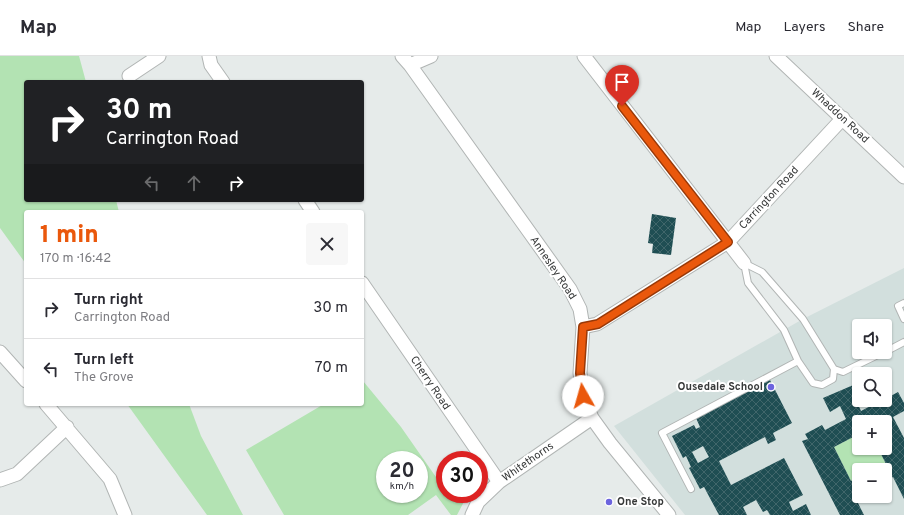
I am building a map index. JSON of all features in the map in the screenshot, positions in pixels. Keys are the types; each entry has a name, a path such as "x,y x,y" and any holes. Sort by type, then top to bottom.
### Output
{"street":[{"path":"130,79 159,56"},
{"path":"209,56 211,64 222,80"},
{"path":"406,61 431,56"},
{"path":"584,56 744,263"},
{"name":"Whaddon Road","path":"776,56 904,177"},
{"name":"Annesley Road","path":"406,61 570,289 580,309 583,327 580,373 583,396 592,418 610,443 669,515"},
{"name":"Carrington Road","path":"583,327 598,324 728,242 843,118"},
{"name":"Cherry Road","path":"364,286 499,482"},
{"path":"0,352 24,379"},
{"path":"48,406 110,479 125,515"},
{"name":"Whitethorns","path":"472,515 478,502 499,482 592,418"},
{"path":"0,480 17,474 67,427"}],"lane":[{"path":"744,263 762,272 803,319 834,369 833,379 822,385 813,383 798,361 784,330 748,283 744,263"},
{"path":"904,303 898,306 904,319"},
{"path":"892,348 904,342"},
{"path":"834,369 843,372 870,359"},
{"path":"691,488 662,433 798,361"}],"shaded area":[{"name":"Ousedale School","path":"904,268 904,515 685,515 614,426 803,319"}],"green space":[{"path":"0,56 79,56 85,80 24,80 24,202 116,202 118,210 24,210 24,261 0,228"},
{"path":"364,382 401,427 418,451 376,451 376,503 425,503 408,515 284,515 246,450 321,406 364,406"},
{"path":"128,406 190,406 201,436 243,515 207,515"},
{"path":"852,438 852,455 882,455 886,463 852,463 851,481 834,447"},
{"path":"428,466 436,477 436,495 428,501"},
{"path":"442,503 463,503 457,515 451,515"}],"building":[{"path":"652,214 676,218 671,255 652,253 653,244 648,243"},
{"path":"770,380 792,423 773,433 776,440 768,444 765,437 719,461 731,485 784,458 803,495 789,502 793,511 806,504 811,515 770,515 767,510 763,512 756,500 743,507 747,515 719,515 704,487 700,489 689,468 691,467 686,456 683,458 672,436 694,425 696,429 700,427 696,418","holes":["703,446 709,457 698,463 692,452"]},
{"path":"852,386 852,407 859,407 861,411 869,407 892,407 892,395 898,392 904,403 904,411 893,417 904,438 904,499 892,478 892,463 886,463 882,455 892,455 892,415 852,415 852,438 834,447 852,480 852,503 858,503 864,515 840,515 802,441 808,439 805,434 822,425 825,430 846,419 840,406 830,412 823,398"}],"place":[{"name":"Ousedale School","path":"771,387"},
{"name":"One Stop","path":"609,502"}],"route":[{"path":"583,396 580,373 583,327 598,324 728,242 622,106"}]}
